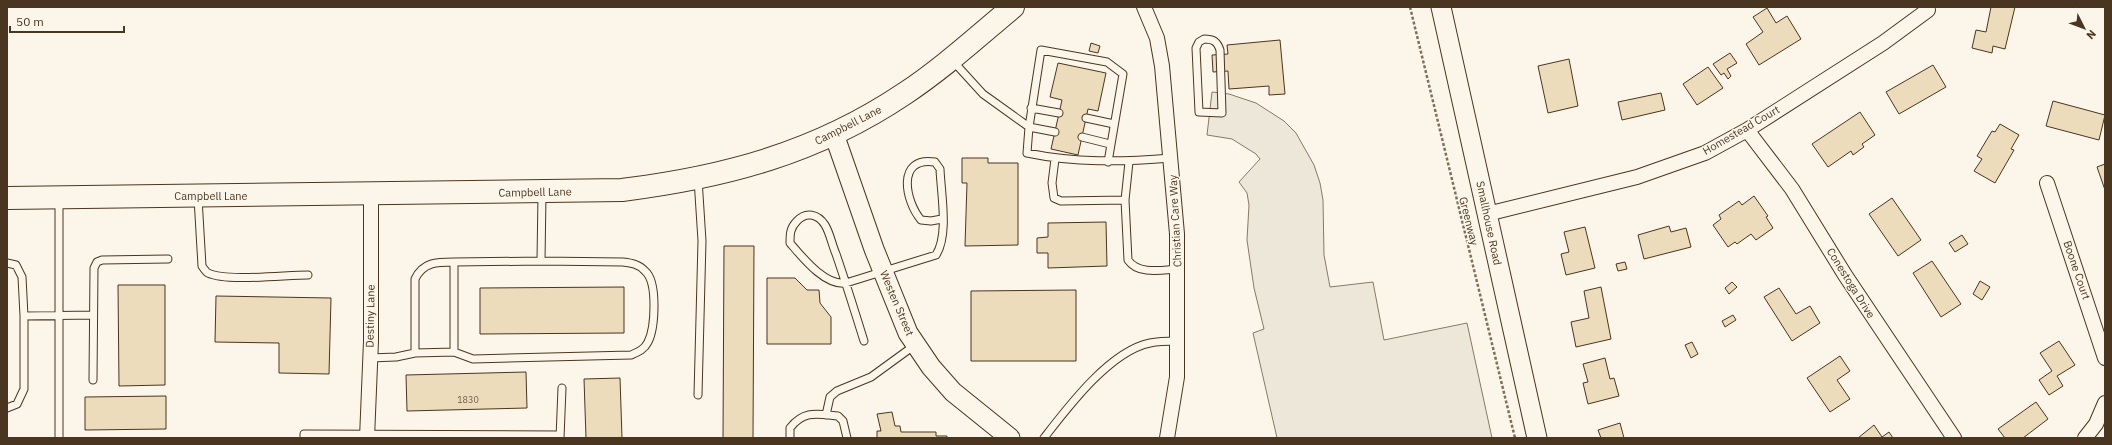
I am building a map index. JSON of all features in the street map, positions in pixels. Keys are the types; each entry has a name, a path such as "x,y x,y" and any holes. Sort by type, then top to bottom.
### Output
{"main road":[{"name":"Campbell Lane","path":"7,198 622,190 698,179 763,162 803,148 834,134 904,94 1013,7"}],"street":[{"name":"Christian Care Way","path":"1144,7 1157,38 1162,66 1171,158 1178,269 1177,377 1168,438"},
{"name":"Smallhouse Road","path":"1441,7 1537,438"},
{"name":"Homestead Court","path":"1487,214 1637,177 1705,153 1747,130 1844,66 1883,43 1928,10"},
{"name":"Conestoga Drive","path":"1747,130 1792,189 1845,275 1954,438"},
{"name":"Westen Street","path":"834,134 883,271 906,328 915,345 931,367 953,392 1010,438"},
{"name":"Boone Court","path":"2047,183 2105,358"},
{"name":"Destiny Lane","path":"367,436 370,358 371,194"},
{"path":"2085,438 2098,419 2105,403"}],"lane":[{"path":"1204,39 1212,39 1218,43 1220,50 1222,113 1199,112 1196,48 1199,42 1204,39"},
{"path":"1108,162 1123,74 1106,62 1041,50 1031,108 1027,153 1056,159 1108,162 1129,162 1171,158"},
{"path":"951,58 983,94 1029,127 1055,132"},
{"path":"1031,108 1059,113"},
{"path":"1086,118 1114,124"},
{"path":"1082,138 1110,144"},
{"path":"1056,159 1052,183 1054,198 1060,201 1125,200"},
{"path":"864,341 846,284 825,225 818,217 811,214 800,218 790,232 790,243 806,262 831,281 839,284 846,284 883,271 936,256 942,247 942,219 940,169 935,162 925,160 917,164 909,173 906,184 909,198 916,214 921,220 931,221 942,219"},
{"path":"1129,162 1125,200 1128,260 1130,264 1146,271 1178,269"},
{"path":"698,179 702,241 698,395"},
{"path":"541,261 542,192"},
{"path":"198,196 202,266 207,273 215,276 234,277 308,275"},
{"path":"59,197 59,438"},
{"path":"93,380 94,268 97,262 102,260 168,259"},
{"path":"454,262 454,352"},
{"path":"370,358 396,357 415,353 454,352 473,359 631,356 640,351 648,343 652,331 654,314 652,280 646,271 636,264 623,262 454,262 424,266 415,279 415,353"},
{"path":"7,263 16,265 22,277 24,316 24,389 16,404 7,408"},
{"path":"24,316 93,315"},
{"path":"1044,438 1089,384 1112,364 1133,350 1150,343 1178,341"},
{"path":"826,415 830,397 837,391 871,377 915,345"},
{"path":"304,438 304,434 367,436 560,437 562,388"},
{"path":"790,438 790,428 800,417 806,414 838,416 843,422 847,438"}],"path":[{"name":"Greenway","path":"1410,7 1515,438"}],"shaded area":[{"path":"1212,92 1229,94 1256,103 1284,121 1296,133 1314,165 1320,183 1323,200 1324,255 1330,287 1373,282 1384,340 1467,323 1492,438 1277,438 1253,333 1264,329 1254,288 1247,240 1249,205 1247,193 1239,182 1260,159 1256,154 1232,139 1207,135"}],"building":[{"path":"1991,7 2015,7 2005,49 1993,46 1992,53 1972,48 1976,30 1986,32"},
{"path":"1767,8 1776,23 1787,16 1801,39 1759,65 1746,44 1763,32 1753,17"},
{"path":"1280,40 1285,94 1269,95 1269,86 1229,89 1228,71 1213,72 1212,55 1228,54 1227,45"},
{"path":"1091,43 1100,46 1098,53 1089,51"},
{"path":"1730,53 1737,63 1727,69 1731,76 1728,79 1724,73 1721,75 1713,64"},
{"path":"1569,59 1578,106 1548,113 1538,66"},
{"path":"1058,63 1106,73 1098,111 1088,109 1078,155 1051,149 1062,100 1050,97"},
{"path":"1933,65 1946,87 1899,114 1886,92"},
{"path":"1708,67 1723,88 1697,105 1683,84"},
{"path":"1661,93 1665,110 1622,120 1618,102"},
{"path":"2053,101 2105,115 2099,140 2046,126"},
{"path":"1860,112 1875,135 1862,144 1864,147 1853,155 1851,151 1828,167 1812,144"},
{"path":"2000,124 2019,135 2011,149 2014,150 1995,183 1974,171 1982,159 1977,156 1992,131 1995,132"},
{"path":"962,158 988,158 988,163 1018,163 1018,245 965,246 967,183 962,183"},
{"path":"2105,164 2105,190 2097,167"},
{"path":"1754,196 1768,216 1766,217 1773,228 1756,240 1751,234 1737,244 1735,242 1728,247 1713,225 1721,219 1719,215 1739,201 1742,205"},
{"path":"1892,198 1921,240 1898,256 1869,214"},
{"path":"1106,222 1107,266 1048,268 1048,253 1037,253 1037,238 1048,237 1048,223"},
{"path":"1669,226 1671,232 1686,228 1691,247 1644,259 1638,235"},
{"path":"1585,227 1595,268 1566,275 1561,254 1569,252 1564,232"},
{"path":"1962,235 1968,244 1955,252 1949,243"},
{"path":"724,246 754,246 753,438 723,438"},
{"path":"1932,261 1961,304 1941,317 1913,273"},
{"path":"1625,262 1627,269 1618,271 1616,264"},
{"path":"767,278 795,278 807,290 819,290 820,303 831,317 831,344 767,344"},
{"path":"1980,281 1990,287 1982,300 1973,294"},
{"path":"1732,282 1737,287 1729,294 1725,288"},
{"path":"118,285 165,285 165,385 119,386"},
{"path":"624,287 624,333 480,334 480,288"},
{"path":"1601,287 1611,339 1576,347 1571,322 1589,318 1584,291"},
{"path":"1779,288 1796,314 1810,306 1820,323 1792,341 1764,297"},
{"path":"1076,290 1076,361 971,361 971,291"},
{"path":"216,296 331,298 329,374 279,373 279,343 215,342"},
{"path":"1733,315 1736,320 1725,327 1722,321"},
{"path":"2059,341 2075,365 2057,376 2063,386 2049,395 2039,380 2052,371 2040,353"},
{"path":"1692,342 1698,354 1691,358 1685,345"},
{"path":"1840,356 1850,371 1837,380 1850,399 1830,412 1807,378"},
{"path":"1605,358 1610,379 1614,378 1619,396 1588,404 1583,383 1588,382 1583,364"},
{"path":"526,372 527,408 407,411 406,375"},
{"path":"620,378 622,438 586,438 584,379"},
{"path":"166,396 166,429 85,430 85,397"},
{"path":"2036,402 2048,419 2023,438 2005,438 1998,429"},
{"path":"892,412 895,426 900,426 901,432 936,432 936,436 947,436 947,438 877,438 877,431 881,431 877,414"},
{"path":"1620,423 1624,438 1601,438 1598,430"},
{"path":"1874,425 1882,437 1889,432 1893,438 1858,438"}]}
